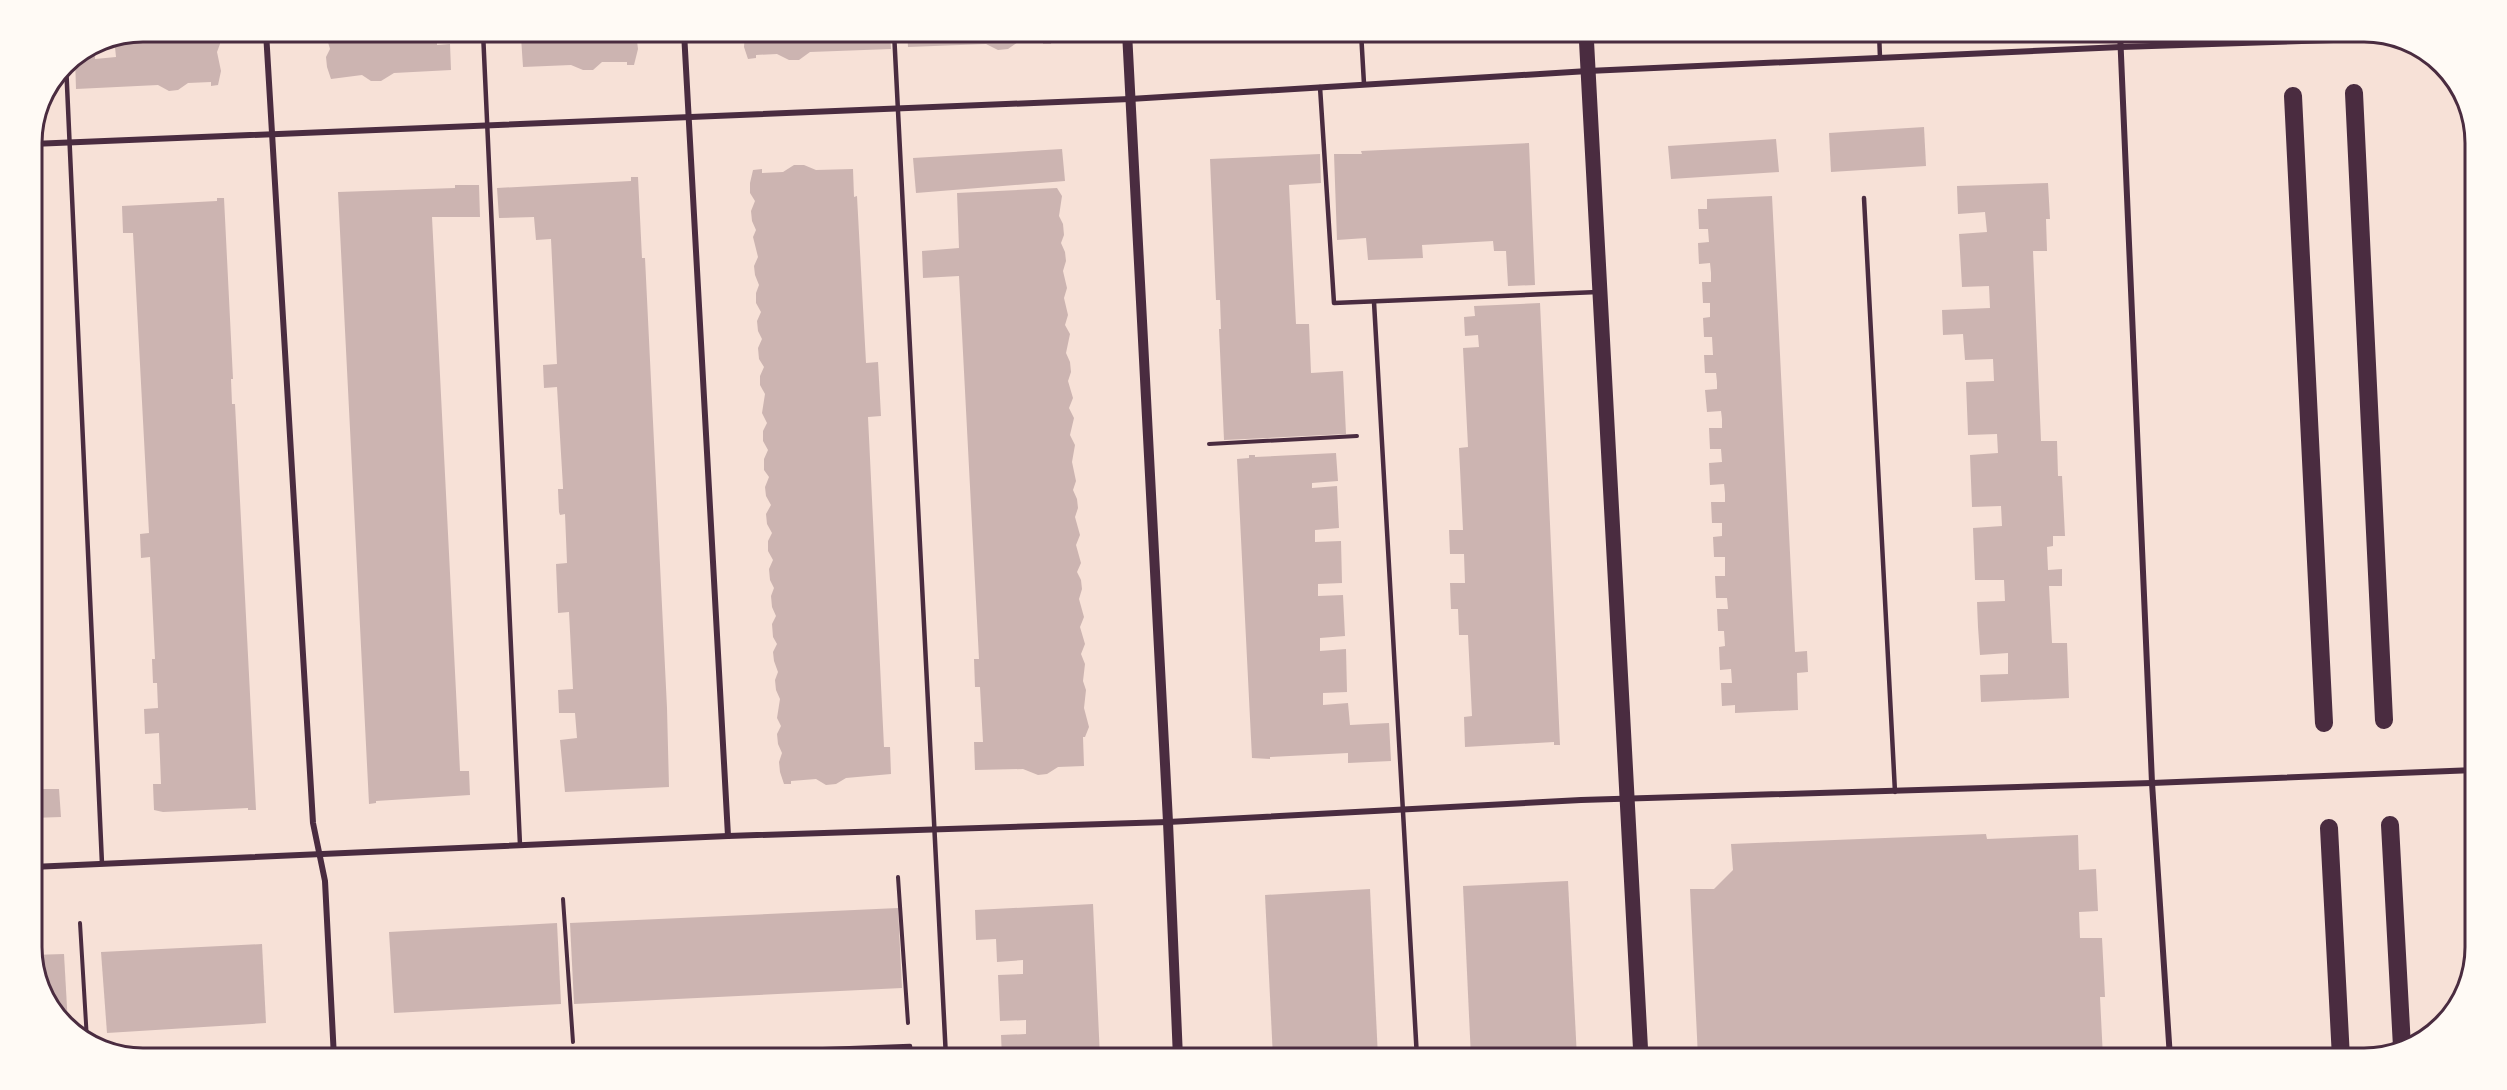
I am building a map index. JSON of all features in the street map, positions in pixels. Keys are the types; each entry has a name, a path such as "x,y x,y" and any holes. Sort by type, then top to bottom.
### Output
{"highway":[{"path":"2354,93 2384,720"},
{"path":"2293,96 2324,723"},
{"path":"2390,825 2402,1041"},
{"path":"2330,828 2340,1048"}],"main road":[{"path":"1587,42 1640,1048"}],"street":[{"path":"267,42 313,823 325,881 333,1048"},
{"path":"685,42 728,836"},
{"path":"1127,42 1178,1048"},
{"path":"2121,42 2152,783 2169,1048"},
{"path":"42,144 1130,99 1588,71 2121,47 2289,42"},
{"path":"42,867 728,836 1168,822 1404,808 1627,799 1895,792 2465,770"}],"lane":[{"path":"484,42 520,845"},
{"path":"894,42 945,1048"},
{"path":"1362,42 1364,84"},
{"path":"1879,42 1880,58"},
{"path":"67,77 102,864"},
{"path":"1320,87 1334,303 1600,292"},
{"path":"1864,198 1895,792"},
{"path":"1374,302 1416,1048"},
{"path":"861,1048 910,1046"}],"path":[{"path":"1209,444 1382,434"},
{"path":"898,877 910,1046"},
{"path":"563,899 573,1047"},
{"path":"80,923 86,1031"}],"building":[{"path":"220,42 217,52 221,71 218,85 211,86 211,82 188,83 178,90 169,91 158,85 76,89 76,67 94,54 95,59 116,57 115,46 123,44"},
{"path":"328,42 450,44 451,70 394,73 381,81 371,81 362,75 331,79 326,57 330,49"},
{"path":"521,42 637,42 638,49 634,65 627,65 627,62 602,62 593,70 583,70 571,65 523,67"},
{"path":"744,42 891,42 891,49 810,52 799,60 789,60 777,54 756,55 756,58 748,59"},
{"path":"908,42 1018,42 1008,49 998,50 986,44 908,47"},
{"path":"1924,127 1926,166 1831,172 1829,133"},
{"path":"1776,139 1779,172 1671,179 1668,146"},
{"path":"1529,143 1535,285 1508,286 1506,251 1494,251 1493,241 1422,245 1423,258 1368,260 1366,238 1337,240 1334,154"},
{"path":"1062,149 1065,181 916,193 913,158"},
{"path":"1320,154 1321,183 1289,185 1296,324 1309,324 1311,373 1343,371 1346,434 1224,440 1219,329 1221,329 1220,300 1216,300 1210,159"},
{"path":"794,165 804,165 816,170 853,169 854,197 857,196 866,363 878,362 881,416 868,417 884,747 890,747 891,774 846,778 836,784 826,785 816,779 791,781 791,784 784,784 779,762 782,753 777,734 781,726 777,718 780,699 776,690 775,680 778,672 773,652 777,644 773,637 772,624 776,616 772,607 771,596 774,588 770,580 769,569 773,560 768,551 768,541 772,533 767,524 766,514 771,505 766,496 765,487 769,477 764,470 764,459 768,450 763,441 763,431 767,423 762,413 765,394 760,385 760,376 764,367 759,359 758,348 762,339 757,321 761,312 756,303 759,285 754,266 758,257 753,237 756,230 751,211 755,201 750,193 750,183 753,170 762,169 762,173 783,172"},
{"path":"631,177 638,177 642,258 645,258 669,787 565,792 560,740 577,738 575,713 559,713 558,690 573,689 569,612 558,613 556,564 567,563 565,514 560,515 559,512 558,489 563,489 563,487 557,387 544,388 543,365 557,364 551,239 536,240 534,217 499,218 497,188 631,181"},
{"path":"2048,183 2050,219 2046,219 2047,251 2033,251 2041,441 2057,441 2058,476 2062,476 2065,536 2053,536 2053,546 2047,547 2048,570 2062,569 2062,586 2049,586 2052,643 2067,643 2069,698 1981,702 1980,675 2008,674 2008,653 1980,655 1978,627 1977,602 2005,601 2004,580 1975,580 1973,528 2002,526 2001,506 1972,507 1970,455 1998,453 1997,434 1968,435 1966,382 1994,381 1993,359 1965,360 1963,334 1943,335 1942,310 1990,308 1989,286 1962,287 1959,234 1987,232 1985,212 1958,214 1957,186"},
{"path":"455,185 479,185 480,217 432,217 460,771 469,771 470,795 376,801 376,803 369,804 338,192 455,188"},
{"path":"1057,188 1062,196 1059,216 1063,224 1064,235 1061,243 1066,261 1063,271 1067,288 1064,298 1068,315 1065,325 1070,334 1066,353 1070,362 1071,372 1068,381 1073,398 1069,408 1074,418 1070,435 1075,445 1072,462 1076,481 1073,490 1077,499 1078,508 1075,517 1080,535 1076,545 1081,563 1077,572 1081,580 1082,589 1079,599 1084,617 1080,627 1085,644 1081,654 1085,664 1084,708 1089,727 1083,737 1084,766 1058,767 1047,774 1038,775 1023,769 975,770 974,742 983,742 980,687 975,687 974,659 979,659 959,276 923,278 922,251 959,248 957,193"},
{"path":"1772,196 1795,652 1807,651 1808,672 1797,673 1798,710 1735,713 1735,705 1722,706 1721,683 1732,683 1731,669 1720,670 1719,647 1725,646 1724,631 1718,631 1717,609 1728,609 1727,598 1716,598 1715,576 1725,576 1725,557 1714,557 1713,537 1722,536 1722,523 1712,523 1711,502 1725,502 1725,493 1724,484 1710,485 1709,463 1722,462 1721,449 1710,449 1709,428 1722,428 1722,419 1721,411 1707,412 1705,390 1717,389 1717,382 1716,373 1705,373 1704,355 1713,355 1712,337 1704,337 1703,318 1710,317 1710,303 1703,303 1702,282 1711,282 1711,273 1710,263 1699,264 1698,243 1709,242 1708,229 1699,229 1698,209 1707,209 1707,199"},
{"path":"217,198 224,198 233,379 231,379 232,404 235,404 256,810 248,810 248,808 163,812 154,810 153,784 161,784 159,733 145,734 144,709 158,708 157,683 153,683 152,659 155,659 150,557 141,558 140,534 149,533 133,233 123,233 122,206 217,201"},
{"path":"1540,303 1560,745 1554,745 1554,742 1465,747 1464,717 1472,716 1468,635 1459,635 1458,609 1451,609 1450,583 1465,583 1464,554 1450,554 1449,530 1463,530 1459,448 1468,447 1463,348 1479,347 1478,335 1465,336 1464,317 1475,316 1474,306"},
{"path":"1336,453 1338,481 1312,483 1312,488 1337,486 1339,528 1315,530 1315,542 1341,541 1342,583 1318,584 1318,596 1343,595 1345,636 1320,638 1320,651 1346,649 1347,692 1323,693 1323,705 1348,703 1350,725 1389,723 1391,761 1348,763 1348,753 1270,757 1270,759 1252,758 1237,459 1249,458 1249,455 1255,455 1255,457"},
{"path":"42,768 43,789 59,789 61,817 42,818"},
{"path":"1986,834 1987,839 2078,835 2079,870 2096,869 2098,911 2079,912 2080,938 2102,938 2105,997 2100,997 2103,1048 1698,1048 1690,889 1714,889 1733,870 1731,844"},
{"path":"1568,881 1576,1048 1471,1048 1463,886"},
{"path":"1370,889 1378,1048 1273,1048 1265,895"},
{"path":"1093,904 1100,1048 1002,1048 1001,1035 1026,1034 1026,1020 1000,1021 998,975 1023,974 1023,960 997,962 996,939 976,940 975,910"},
{"path":"898,908 902,988 574,1004 570,923"},
{"path":"557,923 561,1004 394,1013 389,932"},
{"path":"262,944 266,1023 107,1033 101,952"},
{"path":"64,954 67,1015 52,992 42,955"}]}
